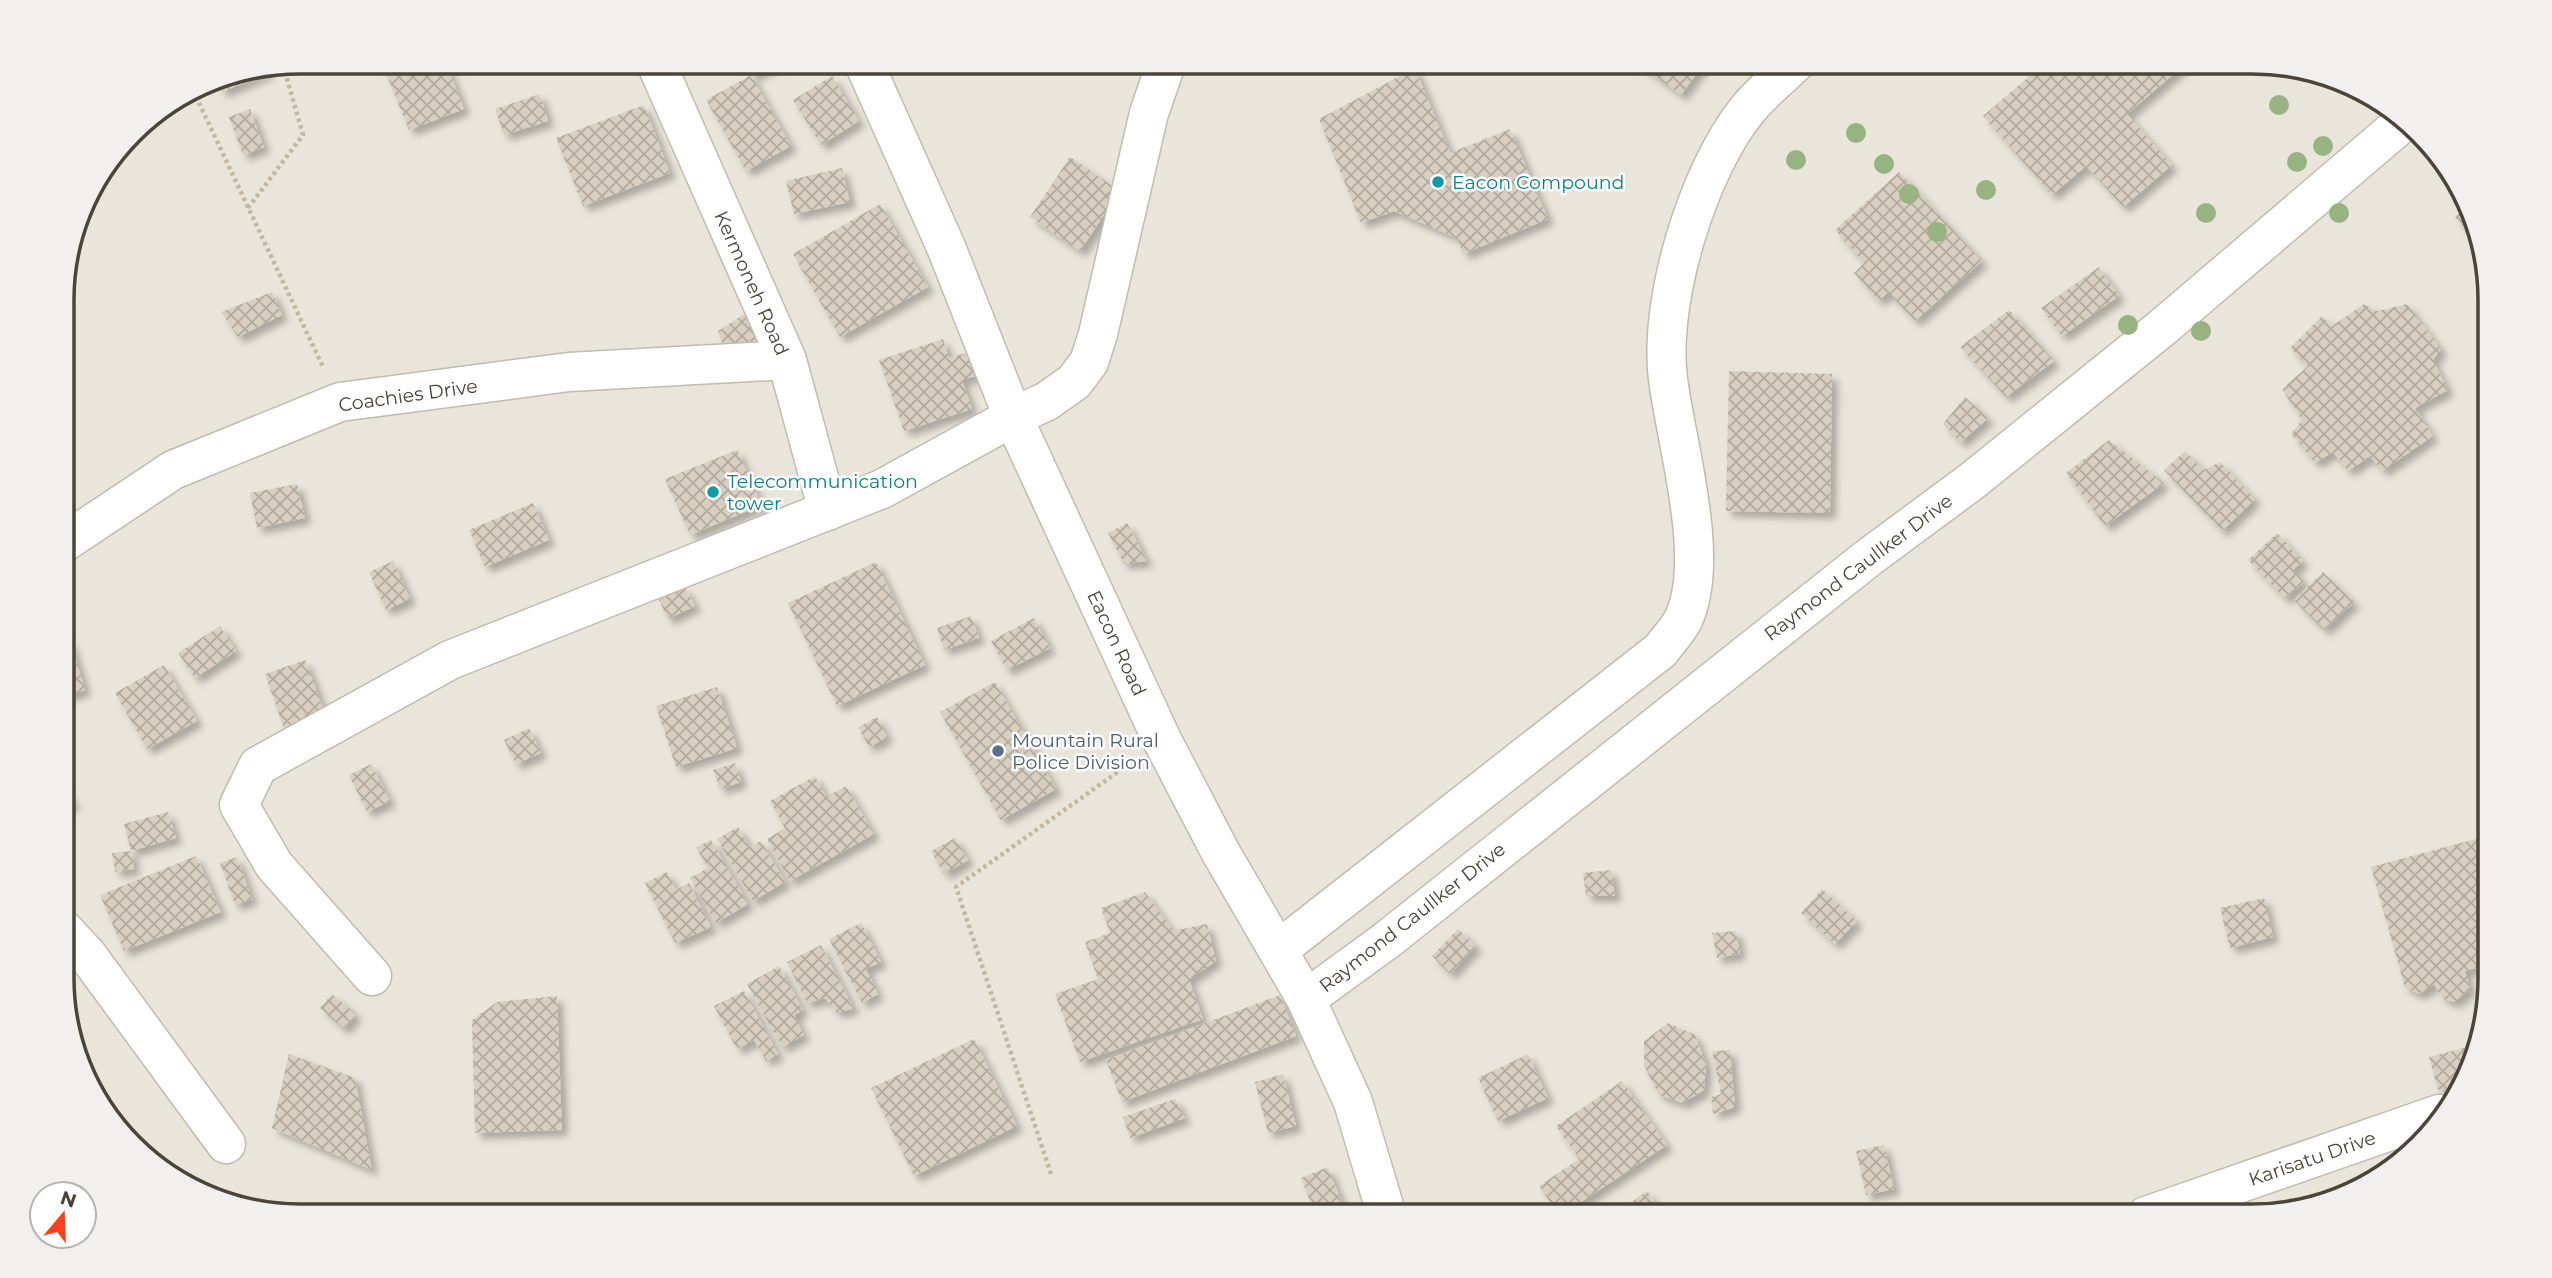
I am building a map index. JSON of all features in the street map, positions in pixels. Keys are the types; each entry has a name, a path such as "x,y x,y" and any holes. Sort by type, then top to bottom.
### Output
{"street":[{"name":"Kermoneh Road","path":"661,74 786,360 828,511"},
{"name":"Eacon Road","path":"869,74 946,247 1013,417 1162,740 1221,853 1306,999 1353,1102 1383,1204"},
{"path":"372,976 274,865 239,805 258,766 450,660 882,489 1047,401 1074,382 1089,362 1149,113 1162,74"},
{"path":"1278,950 1661,650 1683,620 1692,592 1692,547 1685,462 1667,377 1674,279 1710,173 1747,110 1784,74"},
{"name":"Raymond Caullker Drive","path":"1306,999 1387,940 1825,592 1993,464 2163,327 2397,127"},
{"name":"Coachies Drive","path":"74,536 173,470 340,402 569,372 786,360"},
{"path":"74,941 88,956 226,1144"},
{"name":"Karisatu Drive","path":"2180,1204 2430,1117"}],"path":[{"path":"248,208 303,135 286,74"},
{"path":"197,99 340,402"},
{"path":"1051,1174 956,887 1162,740"}],"shaded area":[{"path":"2252,74 2282,75 2339,91 2378,112 2401,130 2440,174 2461,213 2477,270 2478,993 2474,1022 2455,1078 2422,1127 2378,1166 2325,1192 2267,1204 300,1204 270,1203 241,1197 200,1181 151,1148 112,1104 91,1065 75,1008 74,285 81,241 91,213 104,187 130,151 151,130 187,104 241,81 270,75"}],"building":[{"path":"386,74 450,74 464,109 409,130"},
{"name":"Eacon Compound","path":"1404,74 1417,74 1450,153 1510,129 1548,219 1463,254 1457,238 1394,211 1361,223 1319,119"},
{"path":"1652,74 1696,74 1681,95"},
{"path":"2032,74 2174,74 2127,114 2172,165 2123,207 2086,166 2052,195 1983,116"},
{"path":"751,75 791,146 746,171 706,100"},
{"path":"832,76 859,121 821,145 793,100"},
{"path":"254,78 222,92 221,89"},
{"path":"540,94 548,121 504,135 495,109"},
{"path":"644,105 670,173 583,206 556,138"},
{"path":"250,109 264,147 243,155 229,117"},
{"path":"1070,157 1120,191 1080,251 1030,217"},
{"path":"842,168 850,202 794,214 786,181"},
{"path":"1899,172 1982,261 1915,321 1888,292 1879,301 1854,273 1864,263 1835,230"},
{"path":"880,204 928,287 840,337 793,254"},
{"path":"2461,212 2468,233 2455,217"},
{"path":"2099,267 2119,296 2062,336 2041,308"},
{"path":"272,292 282,315 238,337 221,312"},
{"path":"2364,304 2377,311 2407,304 2441,349 2433,360 2448,390 2415,408 2433,436 2382,471 2370,456 2348,471 2333,452 2315,463 2291,434 2302,420 2282,389 2308,366 2290,348 2322,316 2332,326"},
{"path":"2009,310 2054,361 2006,397 1960,347"},
{"path":"749,311 758,345 725,352 718,331"},
{"path":"943,339 949,358 966,353 975,376 962,380 972,409 904,431 879,360"},
{"path":"1729,371 1832,374 1830,513 1726,511"},
{"path":"1965,397 1988,418 1961,442 1943,424"},
{"path":"2109,440 2164,483 2105,526 2066,473"},
{"name":"Telecommunication tower","path":"737,450 762,505 690,535 665,479"},
{"path":"2185,451 2204,470 2220,462 2255,499 2222,531 2164,470"},
{"path":"297,484 305,518 257,528 250,493"},
{"path":"533,503 549,540 485,567 469,530"},
{"path":"1127,523 1147,561 1124,564 1108,533"},
{"path":"2277,533 2303,561 2293,570 2304,582 2285,599 2248,560"},
{"path":"393,561 410,599 386,610 369,572"},
{"path":"876,562 925,665 837,706 788,603"},
{"path":"2323,572 2354,602 2324,630 2294,600"},
{"path":"685,587 695,606 668,619 659,600"},
{"path":"971,616 979,638 944,650 937,628"},
{"path":"1034,618 1050,648 1007,670 991,641"},
{"path":"220,626 236,651 195,678 178,653"},
{"path":"74,653 85,690 74,694"},
{"path":"305,660 326,716 285,731 265,674"},
{"path":"164,665 197,721 147,749 115,693"},
{"name":"Mountain Rural Police Division","path":"995,682 1056,789 1001,820 940,712"},
{"path":"717,687 737,748 676,767 656,706"},
{"path":"877,717 887,737 869,747 858,727"},
{"path":"529,728 541,753 516,764 504,740"},
{"path":"735,763 741,782 720,789 713,770"},
{"path":"371,764 390,801 367,812 349,775"},
{"path":"815,776 826,797 846,786 874,834 790,881 767,839 785,828 770,801"},
{"path":"168,812 176,838 131,851 124,824"},
{"path":"738,827 749,847 761,841 785,882 753,901 717,839"},
{"path":"955,838 968,860 944,874 931,851"},
{"path":"2478,838 2478,968 2465,971 2470,989 2455,1002 2443,999 2434,984 2420,994 2405,988 2371,867"},
{"path":"711,840 748,904 716,923 690,878 708,868 696,847"},
{"path":"131,851 134,869 115,872 112,853"},
{"path":"196,856 221,912 124,951 100,895"},
{"path":"237,857 252,899 235,905 220,863"},
{"path":"1611,870 1615,896 1586,896 1583,873"},
{"path":"667,872 676,890 689,883 711,927 675,943 645,883"},
{"path":"1822,889 1857,921 1835,944 1801,913"},
{"path":"1145,892 1173,931 1207,924 1216,961 1189,979 1203,1019 1080,1062 1055,994 1098,979 1085,942 1110,933 1101,908"},
{"path":"2264,898 2273,937 2230,948 2220,908"},
{"path":"861,923 881,962 866,969 878,994 862,1003 829,939"},
{"path":"1458,929 1476,946 1450,974 1432,956"},
{"path":"1736,931 1740,954 1717,958 1712,933"},
{"path":"821,945 854,1009 836,1012 825,998 807,1003 787,962"},
{"path":"779,966 803,1010 794,1015 804,1035 782,1047 747,984"},
{"path":"744,991 778,1054 766,1061 754,1040 737,1049 714,1006"},
{"path":"332,994 356,1014 344,1029 320,1008"},
{"path":"1280,995 1296,1036 1122,1102 1106,1060"},
{"path":"557,996 562,1130 475,1133 472,1020 497,1002"},
{"path":"1668,1023 1695,1035 1706,1064 1704,1090 1683,1103 1659,1095 1644,1066 1644,1041"},
{"path":"974,1039 1017,1126 914,1176 871,1088"},
{"path":"2467,1047 2450,1087 2438,1090 2429,1057"},
{"path":"1730,1050 1735,1107 1713,1114 1711,1097 1721,1094 1712,1051"},
{"path":"289,1054 355,1078 372,1170 272,1128"},
{"path":"1528,1054 1548,1098 1498,1121 1478,1078"},
{"path":"1283,1074 1296,1126 1268,1133 1255,1082"},
{"path":"1622,1081 1667,1145 1578,1204 1552,1204 1539,1186 1579,1159 1556,1126"},
{"path":"1175,1099 1185,1118 1130,1138 1123,1117"},
{"path":"1884,1145 1894,1189 1866,1195 1856,1151"},
{"path":"1328,1167 1342,1204 1311,1204 1301,1178"},
{"path":"1647,1191 1656,1204 1628,1204"}],"place":[{"name":"Eacon Compound","path":"1438,182"},
{"name":"Telecommunication tower","path":"713,492"},
{"name":"Mountain Rural Police Division","path":"998,751"}]}
